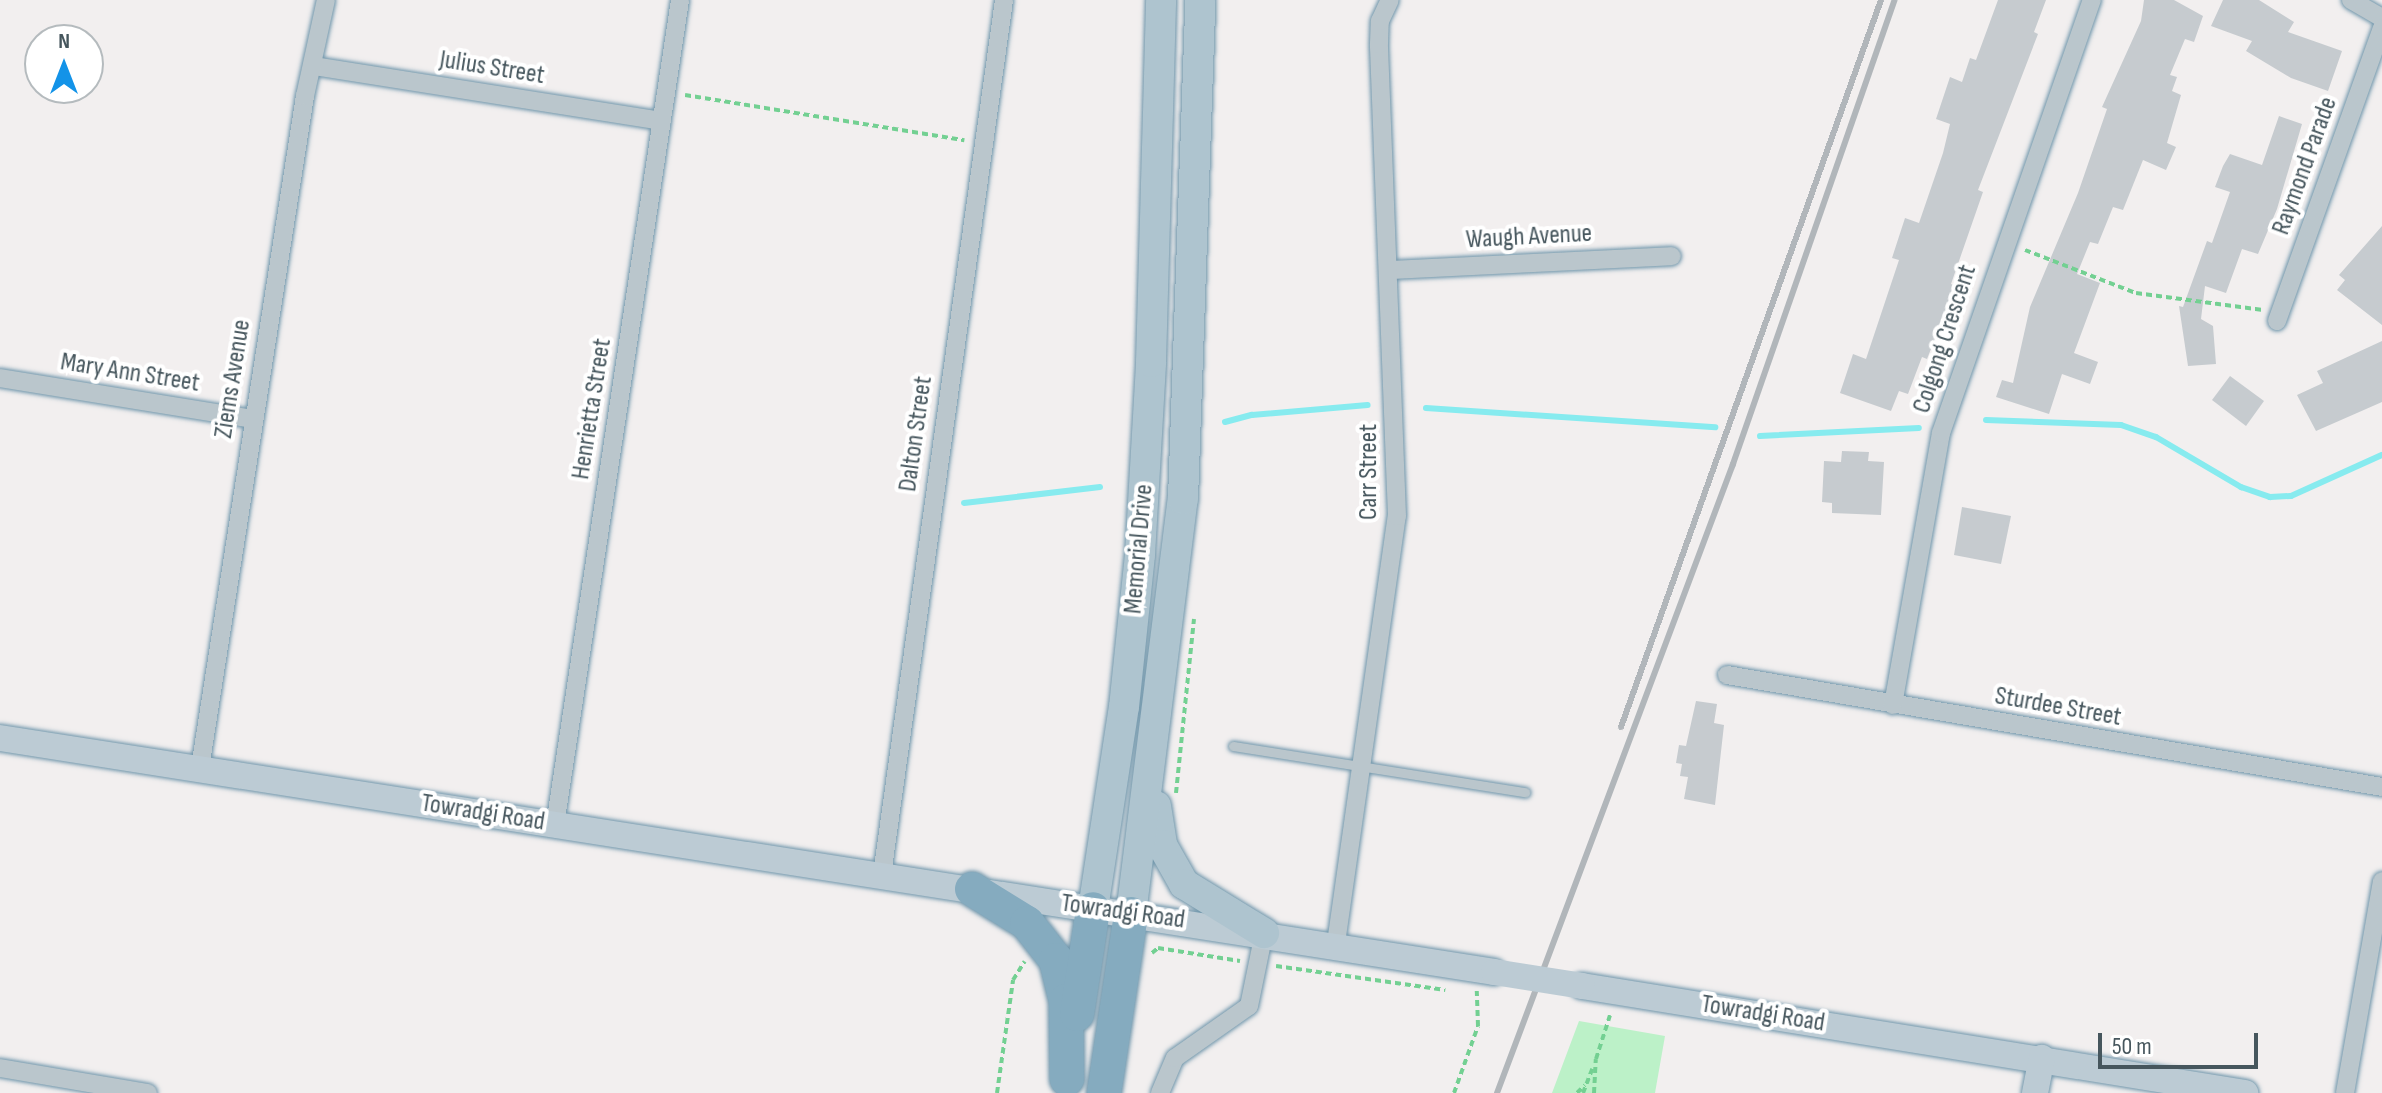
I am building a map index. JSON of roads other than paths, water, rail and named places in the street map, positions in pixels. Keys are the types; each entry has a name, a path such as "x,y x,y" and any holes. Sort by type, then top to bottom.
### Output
{"highway":[{"path":"972,889 1027,923 1056,960 1066,1001 1066,1086"},
{"name":"Memorial Drive","path":"1066,1086 1093,909"},
{"name":"Memorial Drive","path":"1104,1093 1131,914"}],"main road":[{"name":"Memorial Drive","path":"1093,909 1140,555 1151,362 1161,0"},
{"name":"Memorial Drive","path":"1131,914 1156,736 1189,410 1200,0"},
{"path":"1156,736 1158,830 1168,861 1184,884 1264,933"},
{"name":"Towradgi Road","path":"0,738 1093,909 1336,943 1494,972 2245,1093"},
{"path":"2035,1093 2042,1058"}],"street":[{"name":"Ziems Avenue","path":"200,768 253,419 326,0"},
{"name":"Henrietta Street","path":"555,825 680,0"},
{"name":"Dalton Street","path":"882,875 1004,0"},
{"name":"Carr Street","path":"1336,943 1397,516 1379,32 1390,0"},
{"name":"Colgong Crescent","path":"1893,705 1941,433 2003,244 2092,0"},
{"path":"2351,0 2382,18"},
{"name":"Raymond Parade","path":"2279,316 2382,28"},
{"name":"Julius Street","path":"314,66 662,121"},
{"name":"Waugh Avenue","path":"1390,270 1672,256"},
{"name":"Mary Ann Street","path":"0,378 253,419"},
{"name":"Sturdee Street","path":"1727,675 2382,787"},
{"path":"2345,1093 2382,881"},
{"path":"1160,1093 1175,1058 1249,1006 1264,933"},
{"path":"0,1068 148,1093"}],"lane":[{"path":"1233,746 1525,792"}],"waterway":[{"path":"1225,422 1252,415 1368,405"},
{"path":"1426,408 1715,427"},
{"path":"1986,420 2121,425 2156,437 2241,487 2270,497 2291,496 2382,455"},
{"path":"1760,436 1919,428"},
{"path":"964,503 1100,487"}],"railway":[{"path":"1621,727 1881,0"},
{"path":"1497,1093 1733,464 1895,0"}]}
